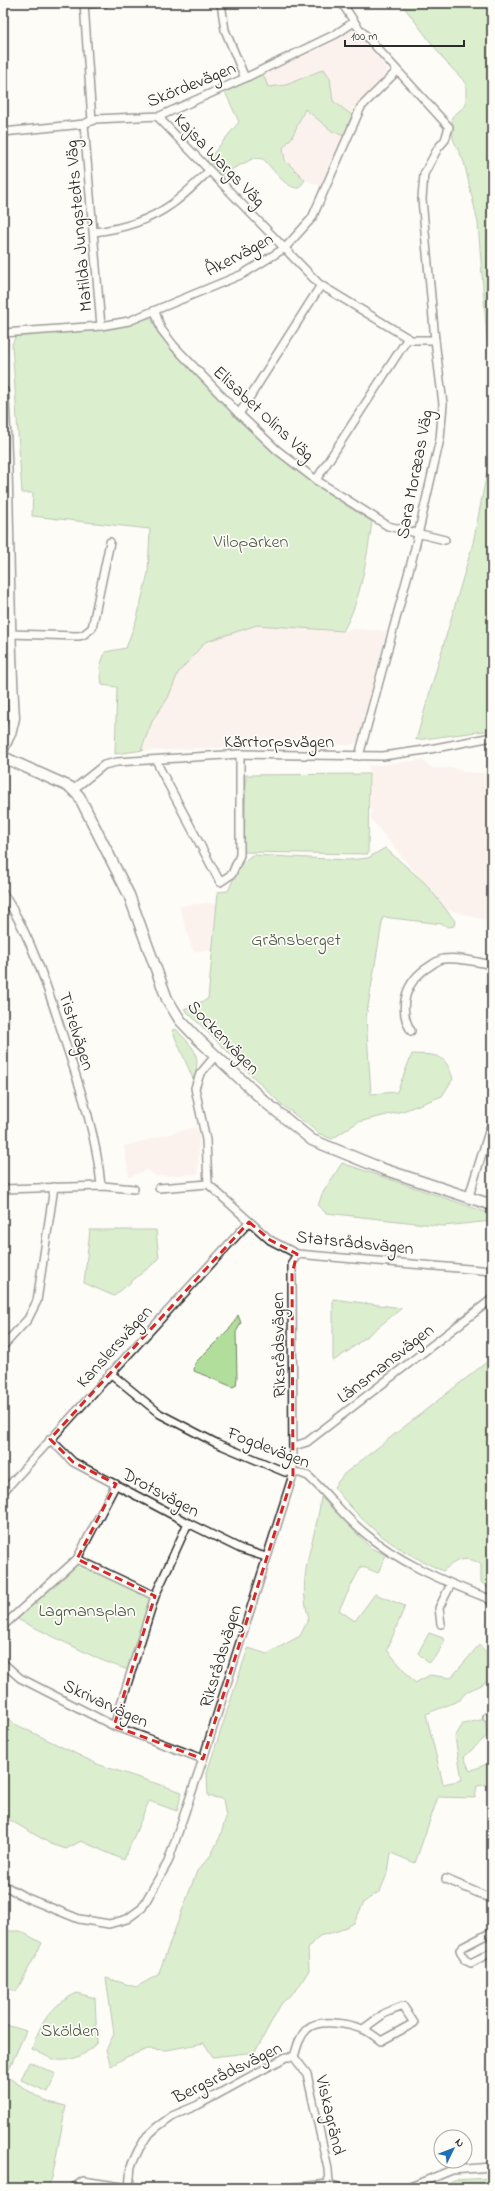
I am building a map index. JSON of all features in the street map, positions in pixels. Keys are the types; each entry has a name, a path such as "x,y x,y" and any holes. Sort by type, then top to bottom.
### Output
{"street":[{"path":"84,4 105,3"},
{"path":"221,3 225,30 245,78"},
{"path":"342,3 354,22 397,71"},
{"name":"Matilda Jungstedts Väg","path":"84,4 92,121"},
{"name":"Skördevägen","path":"3,132 84,124 92,121 158,117 245,78 336,34 354,22"},
{"name":"Sara Moræas Väg","path":"359,756 414,552 417,533 440,439 444,404 435,340 422,199 424,174 438,148 446,140 449,127 397,71"},
{"name":"Åkervägen","path":"3,332 101,326 129,321 243,274 285,248 312,218 361,107 397,71"},
{"name":"Kajsa Wargs Väg","path":"158,117 208,171 321,285 408,338 435,340"},
{"name":"Matilda Jungstedts Väg","path":"84,124 101,326"},
{"path":"94,232 128,225 160,212 173,203 208,171"},
{"path":"239,414 321,285"},
{"name":"Elisabet Olins Väg","path":"155,311 161,329 174,346 239,414 276,450 316,480 388,526 445,540"},
{"path":"316,480 408,338"},
{"path":"3,392 9,634 14,718 11,731 3,750"},
{"path":"9,634 78,636 89,631 92,628 110,542"},
{"name":"Kärrtorpsvägen","path":"74,789 104,765 116,762 240,754 383,756 425,750 492,737"},
{"path":"157,760 159,768 220,882 232,874 240,855 240,754"},
{"path":"3,757 74,789"},
{"name":"Sockenvägen","path":"74,789 121,876 167,999 180,1020 264,1102 312,1140 383,1170 492,1204"},
{"name":"Tistelvägen","path":"3,893 28,938 47,985 76,1076 97,1153 101,1186"},
{"path":"411,1031 404,1016 404,1009 409,986 421,971 443,959 461,959 492,965"},
{"path":"159,1188 208,1184 206,1140 195,1088 200,1074 216,1055"},
{"path":"469,1196 492,1122"},
{"name":"Statsrådsvägen","path":"208,1184 270,1240 297,1254 492,1271"},
{"path":"3,1189 101,1186 134,1189"},
{"path":"3,1346 28,1320 37,1301 54,1187"},
{"name":"Kanslersvägen","path":"3,1492 249,1222"},
{"name":"Riksrådsvägen","path":"3,1885 28,1898 79,1919 109,1924 127,1919 142,1908 168,1862 203,1759 293,1472 292,1262 297,1254"},
{"name":"Länsmansvägen","path":"294,1446 307,1442 492,1299"},
{"name":"Fogdevägen","path":"110,1373 160,1414 216,1443 285,1472 293,1472 308,1476 361,1530 377,1542 426,1572 451,1584 487,1598 492,1602"},
{"name":"Drotsvägen","path":"50,1439 73,1462 188,1523 241,1549 266,1557"},
{"path":"3,1626 77,1559 116,1484"},
{"path":"114,1726 155,1596 188,1523"},
{"path":"77,1559 155,1596"},
{"path":"441,1624 439,1608 451,1584"},
{"name":"Skrivarvägen","path":"3,1663 20,1678 114,1726 203,1759"},
{"path":"446,1879 492,1898"},
{"path":"492,1936 488,1934 460,1950 465,1960 470,1963 492,1952"},
{"name":"Bergsrådsvägen","path":"129,2188 131,2166 147,2136 167,2119 198,2105 286,2057 294,2057 298,2041 308,2028 326,2022 363,2029 381,2041 414,2023 403,2006 385,2013 363,2029"},
{"name":"Viskagränd","path":"294,2057 307,2074 326,2162 328,2184"},
{"path":"408,2188 452,2170 492,2166"},
{"path":"73,2188 83,2181 129,2188"},
{"path":"289,2188 328,2184 341,2188"}],"highlighted area":[{"path":"249,1222 270,1240 297,1254 292,1274 293,1475 203,1759 114,1726 155,1596 77,1559 116,1484 73,1462 50,1439"}],"shaded area":[{"path":"353,30 386,66 387,71 352,115 333,101 330,78 324,69 287,85 268,87 263,74"},
{"path":"305,108 332,131 344,136 323,187 305,180 286,160 283,148 292,137"},
{"path":"257,625 343,631 353,629 387,631 357,743 349,745 304,744 140,751 153,719 168,698 178,673 196,651 205,642"},
{"path":"422,760 432,768 454,768 463,772 492,774 492,922 445,909 371,819 369,766"},
{"path":"207,903 219,904 214,951 193,951 179,906"},
{"path":"196,1127 199,1136 198,1174 156,1176 146,1170 129,1177 124,1146"}],"green space":[{"path":"401,3 492,3 492,402 478,223 464,162 453,139 452,117 466,105 466,83 445,61"},
{"path":"324,69 330,78 333,101 352,115 344,136 332,131 305,109 292,137 283,148 285,160 305,180 299,188 289,185 279,177 263,159 254,158 219,176 206,162 239,122 225,92 263,74 268,87 286,85"},
{"name":"Viloparken","path":"145,318 151,318 159,334 174,353 261,439 320,488 372,522 359,592 343,631 257,625 205,642 178,673 168,698 153,719 141,750 144,750 115,754 117,687 102,685 100,667 105,652 126,648 137,618 148,573 150,529 32,516 33,493 22,493 12,344 16,336 21,334 115,328"},
{"path":"492,447 492,730 416,740 473,543"},
{"path":"369,774 368,854 244,852 246,775"},
{"name":"Gränsberget","path":"385,848 425,883 455,921 454,926 449,927 442,924 383,917 366,1018 371,1094 397,1092 412,1054 434,1055 439,1057 447,1064 453,1079 442,1096 403,1111 358,1122 332,1139 320,1134 281,1104 184,1009 208,999 218,892 228,891 240,865 252,855 348,860 368,858"},
{"path":"176,1029 195,1052 197,1063 194,1081 172,1030"},
{"path":"342,1163 492,1214 492,1221 443,1226 326,1213 318,1206 322,1194"},
{"path":"90,1230 156,1230 159,1259 114,1296 84,1283"},
{"path":"333,1299 402,1308 347,1352 333,1361"},
{"path":"238,1315 241,1323 236,1332 237,1378 236,1385 233,1387 194,1371 195,1363 232,1326"},
{"path":"492,1358 492,1591 481,1582 481,1564 465,1559 452,1564 443,1571 425,1563 396,1546 370,1526 346,1502 334,1487 344,1474"},
{"path":"321,1497 371,1548 386,1555 378,1573 361,1566 339,1610 355,1621 375,1594 405,1606 387,1650 415,1683 430,1675 451,1678 479,1645 490,1657 492,1662 491,1674 484,1683 469,1691 460,1700 426,1714 443,1784 462,1780 455,1737 463,1724 485,1719 487,1736 464,1757 470,1771 489,1763 492,1756 492,1784 477,1786 475,1798 438,1797 415,1863 391,1853 388,1872 380,1891 364,1902 354,1923 338,1931 319,1936 308,1949 309,1970 298,1988 281,2004 255,2052 213,2057 204,2043 167,2050 148,2049 126,2057 111,2066 106,2050 114,2034 106,1978 136,1987 158,1975 197,1871 211,1855 220,1837 226,1817 223,1799 208,1796 207,1772 248,1648 267,1654 300,1636 309,1618 305,1603 304,1588 308,1558"},
{"name":"Lagmansplan","path":"75,1564 84,1566 149,1597 150,1600 128,1670 101,1660 17,1619"},
{"path":"429,1633 443,1638 444,1642 437,1655 428,1663 418,1653"},
{"path":"3,1714 15,1724 97,1764 182,1792 177,1811 149,1801 124,1860 81,1841 66,1849 51,1844 3,1816 6,1780 3,1778"},
{"path":"3,1927 10,1931 20,1931 42,1943 16,1992 3,1985"},
{"name":"Skölden","path":"77,1993 95,1998 97,2042 94,2046 80,2056 69,2060 55,2060 32,2049 39,2031 48,2015 68,1997"},
{"path":"3,2024 26,2031 6,2076 44,2101 66,2106 52,2178 47,2188 3,2188"},
{"path":"29,2062 56,2074 48,2092 21,2080"},
{"path":"492,2178 492,2188 438,2188 454,2180"}]}
